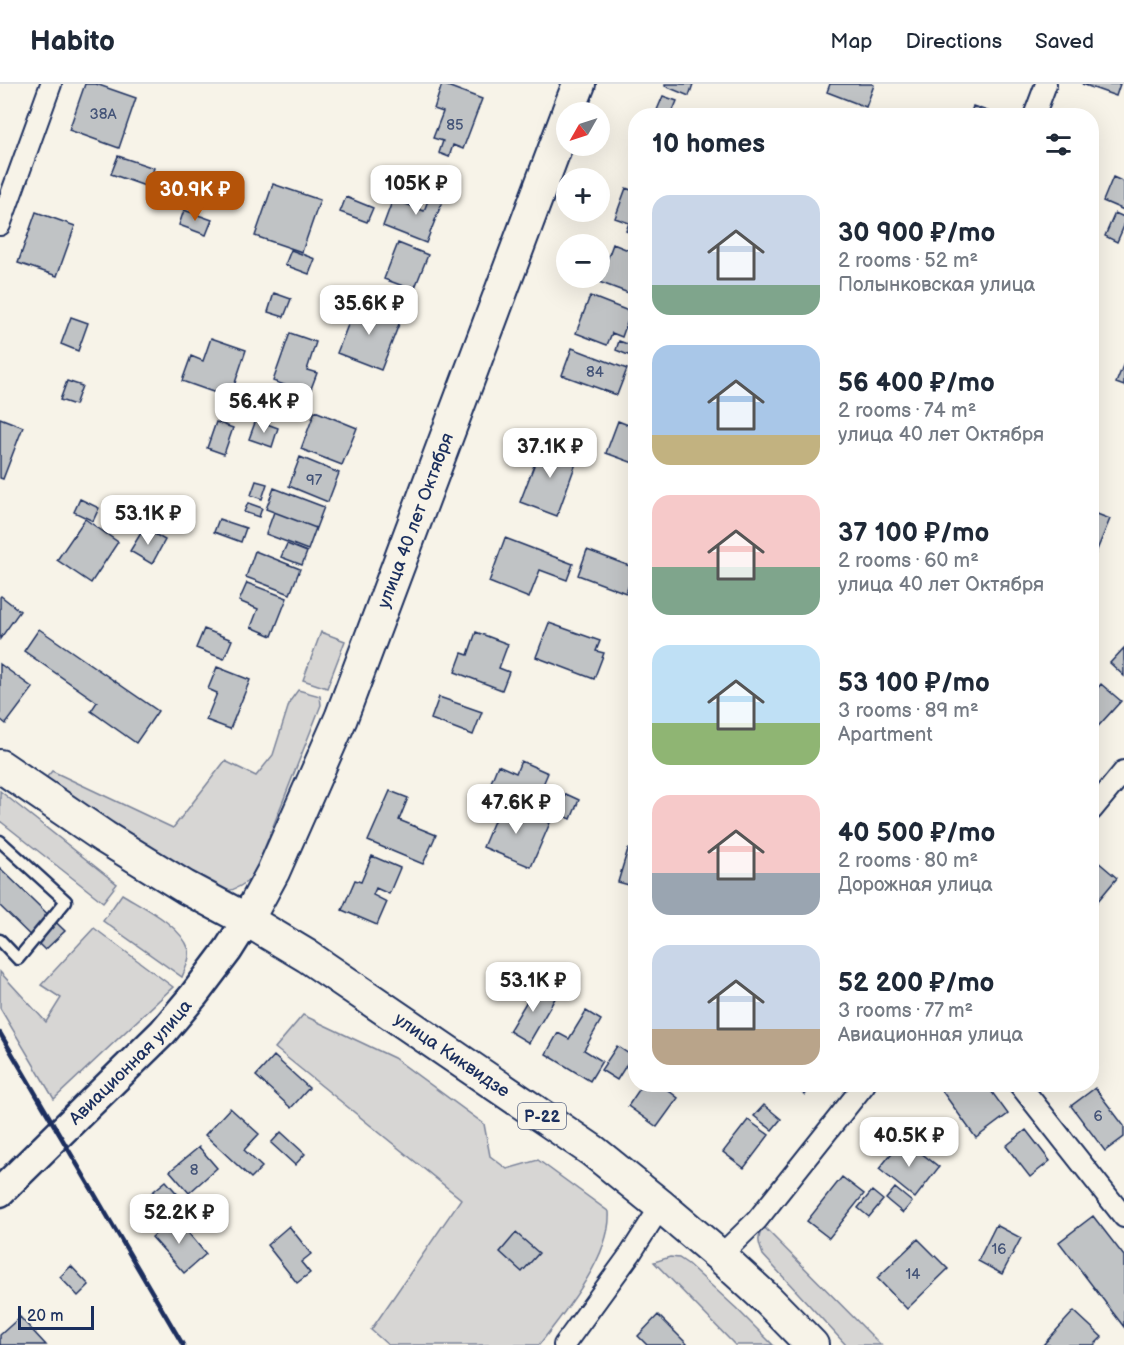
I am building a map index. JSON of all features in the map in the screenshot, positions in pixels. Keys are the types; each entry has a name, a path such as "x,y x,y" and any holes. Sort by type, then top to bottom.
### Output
{"main road":[{"name":"улица 40 лет Октября","path":"572,102 579,84"},
{"name":"улица 40 лет Октября","path":"247,920 273,872 341,718 556,146"},
{"name":"улица Киквидзе","path":"0,766 114,843 185,887 307,956 593,1151 720,1256 812,1345"},
{"name":"Авиационная улица","path":"0,1192 163,1032 228,950 247,920"}],"street":[{"path":"0,225 51,84"},
{"path":"1037,108 1046,84"},
{"path":"1099,803 1123,777"},
{"path":"720,1256 757,1220 859,1092"},
{"path":"1025,1092 1124,1217"},
{"path":"564,1345 662,1206"}],"lane":[{"path":"0,841 66,901 18,959 0,940"}],"shaded area":[{"path":"321,632 345,641 327,688 303,680"},
{"path":"298,690 320,696 321,705 253,877 240,887 223,890 200,883 46,778 52,771 173,828 225,761 256,776 273,755 290,701"},
{"path":"0,791 117,884 103,902 0,821"},
{"path":"122,894 170,925 185,941 189,957 182,977 103,921"},
{"path":"94,928 173,987 54,1099 0,1008 0,972 46,1022 61,998 41,985"},
{"path":"303,1015 394,1058 484,1124 490,1156 507,1169 538,1160 609,1212 608,1229 595,1265 573,1300 539,1345 388,1345 371,1330 461,1199 275,1048"},
{"path":"763,1226 881,1345 846,1345 763,1255 759,1240"},
{"path":"670,1257 679,1258 688,1264 773,1345 735,1345 654,1262"}],"building":[{"path":"85,84 96,84 136,98 119,148 69,130"},
{"path":"442,84 482,99 463,149 453,145 449,157 439,153 443,141 433,138 443,112 434,109"},
{"path":"665,84 693,84 689,96"},
{"path":"830,84 874,85 866,107 827,92"},
{"path":"1082,84 1120,84 1116,96"},
{"path":"663,96 677,101 674,108 658,108"},
{"path":"118,156 154,168 148,187 111,174"},
{"path":"1113,177 1124,182 1124,210 1103,201"},
{"path":"273,184 320,200 302,252 255,236"},
{"path":"434,184 447,190 426,243 383,226 393,199 424,211"},
{"path":"626,188 628,189 628,223 615,218"},
{"path":"346,197 373,208 367,222 340,212"},
{"path":"184,210 212,220 206,235 179,225"},
{"path":"36,212 75,226 57,276 18,263"},
{"path":"1115,213 1124,217 1124,226 1117,242 1105,236"},
{"path":"398,243 428,255 414,290 384,279"},
{"path":"613,244 628,250 628,293 610,286 610,252"},
{"path":"291,250 315,259 309,274 285,265"},
{"path":"274,293 291,299 284,317 268,312"},
{"path":"590,296 628,311 628,320 622,337 612,333 607,345 576,333"},
{"path":"357,302 401,319 381,370 337,353"},
{"path":"71,317 88,323 78,351 61,344"},
{"path":"290,333 316,342 307,370 317,373 309,394 273,381"},
{"path":"211,338 246,350 230,398 182,381 191,356 203,361"},
{"path":"619,341 628,344 628,355 616,350"},
{"path":"572,348 627,369 617,395 562,375"},
{"path":"1124,363 1124,386 1116,383"},
{"path":"67,381 82,386 75,405 60,400"},
{"path":"315,411 357,428 342,465 301,449"},
{"path":"0,418 23,427 3,479 0,478"},
{"path":"256,420 278,428 272,447 249,439"},
{"path":"618,421 628,425 628,461 606,453"},
{"path":"216,422 233,428 224,454 207,448"},
{"path":"543,442 579,455 557,516 520,502"},
{"path":"300,457 339,473 328,502 289,486"},
{"path":"256,481 267,484 262,499 251,495"},
{"path":"274,488 324,507 316,528 266,509"},
{"path":"80,499 99,508 93,521 74,512"},
{"path":"248,503 262,508 259,517 244,512"},
{"path":"274,512 316,528 308,550 266,534"},
{"path":"1099,515 1110,519 1099,545"},
{"path":"85,519 118,542 91,583 57,560"},
{"path":"219,519 246,528 241,542 214,532"},
{"path":"144,528 165,540 152,564 130,551"},
{"path":"505,538 573,564 567,580 540,570 529,598 489,582"},
{"path":"287,544 307,552 302,565 281,557"},
{"path":"587,550 628,565 628,587 626,593 578,575"},
{"path":"255,551 300,569 290,594 246,577"},
{"path":"247,583 287,598 272,636 251,627 258,609 239,601"},
{"path":"0,597 20,611 0,639"},
{"path":"549,623 600,641 596,651 604,653 594,679 536,657"},
{"path":"39,629 158,711 136,743 91,711 97,702 24,651"},
{"path":"204,629 232,640 224,659 196,648"},
{"path":"476,632 508,644 499,668 509,672 502,690 455,672 462,653 468,655"},
{"path":"1124,648 1124,676 1110,663"},
{"path":"0,664 33,688 6,724 0,719"},
{"path":"217,667 250,680 230,729 206,720 217,693 208,689"},
{"path":"1101,684 1121,701 1099,725 1099,686"},
{"path":"439,697 482,712 473,735 431,719"},
{"path":"521,761 548,773 539,794 551,799 543,817 487,792 498,765 516,773"},
{"path":"390,791 408,798 399,820 436,835 423,864 368,841"},
{"path":"566,794 579,800 571,819 557,813"},
{"path":"502,802 550,823 531,867 483,847"},
{"path":"628,849 628,885 618,882"},
{"path":"372,856 400,868 389,894 376,888 373,895 387,902 377,925 342,910 355,880 361,882"},
{"path":"1099,863 1117,878 1099,900"},
{"path":"0,868 65,931 45,950 0,906"},
{"path":"537,984 557,995 529,1043 509,1031"},
{"path":"586,1011 601,1020 584,1050 602,1061 590,1081 546,1054 558,1033 569,1039"},
{"path":"617,1046 628,1053 628,1062 617,1080 601,1070"},
{"path":"274,1056 309,1088 291,1108 256,1076"},
{"path":"638,1092 670,1092 678,1098 657,1127 628,1106"},
{"path":"943,1092 992,1092 1008,1114 976,1138"},
{"path":"1090,1092 1098,1092 1124,1126 1124,1137 1105,1151 1071,1106"},
{"path":"764,1105 781,1119 772,1130 754,1116"},
{"path":"230,1108 259,1134 244,1150 262,1167 251,1178 205,1135"},
{"path":"748,1120 769,1135 744,1168 723,1152"},
{"path":"1026,1130 1050,1161 1030,1177 1006,1146"},
{"path":"281,1132 305,1154 295,1165 271,1143"},
{"path":"903,1139 939,1167 915,1198 879,1169"},
{"path":"199,1147 217,1168 189,1193 170,1171"},
{"path":"842,1177 864,1194 829,1238 807,1221"},
{"path":"166,1181 181,1198 149,1226 133,1208"},
{"path":"895,1188 912,1202 903,1213 886,1199"},
{"path":"872,1191 883,1200 869,1217 858,1208"},
{"path":"1093,1216 1124,1256 1124,1327 1059,1242"},
{"path":"175,1217 206,1254 184,1273 152,1237"},
{"path":"996,1225 1021,1238 1002,1274 978,1261"},
{"path":"289,1226 311,1254 301,1262 310,1273 297,1283 267,1245"},
{"path":"516,1233 539,1253 522,1272 500,1252"},
{"path":"918,1239 948,1269 907,1309 877,1278"},
{"path":"71,1266 89,1285 78,1296 60,1277"},
{"path":"1074,1311 1102,1337 1094,1345 1043,1345"},
{"path":"658,1315 688,1345 647,1345 638,1336"},
{"path":"20,1317 46,1345 0,1345 0,1335"}],"railway":[{"path":"0,1033 183,1345"}]}
